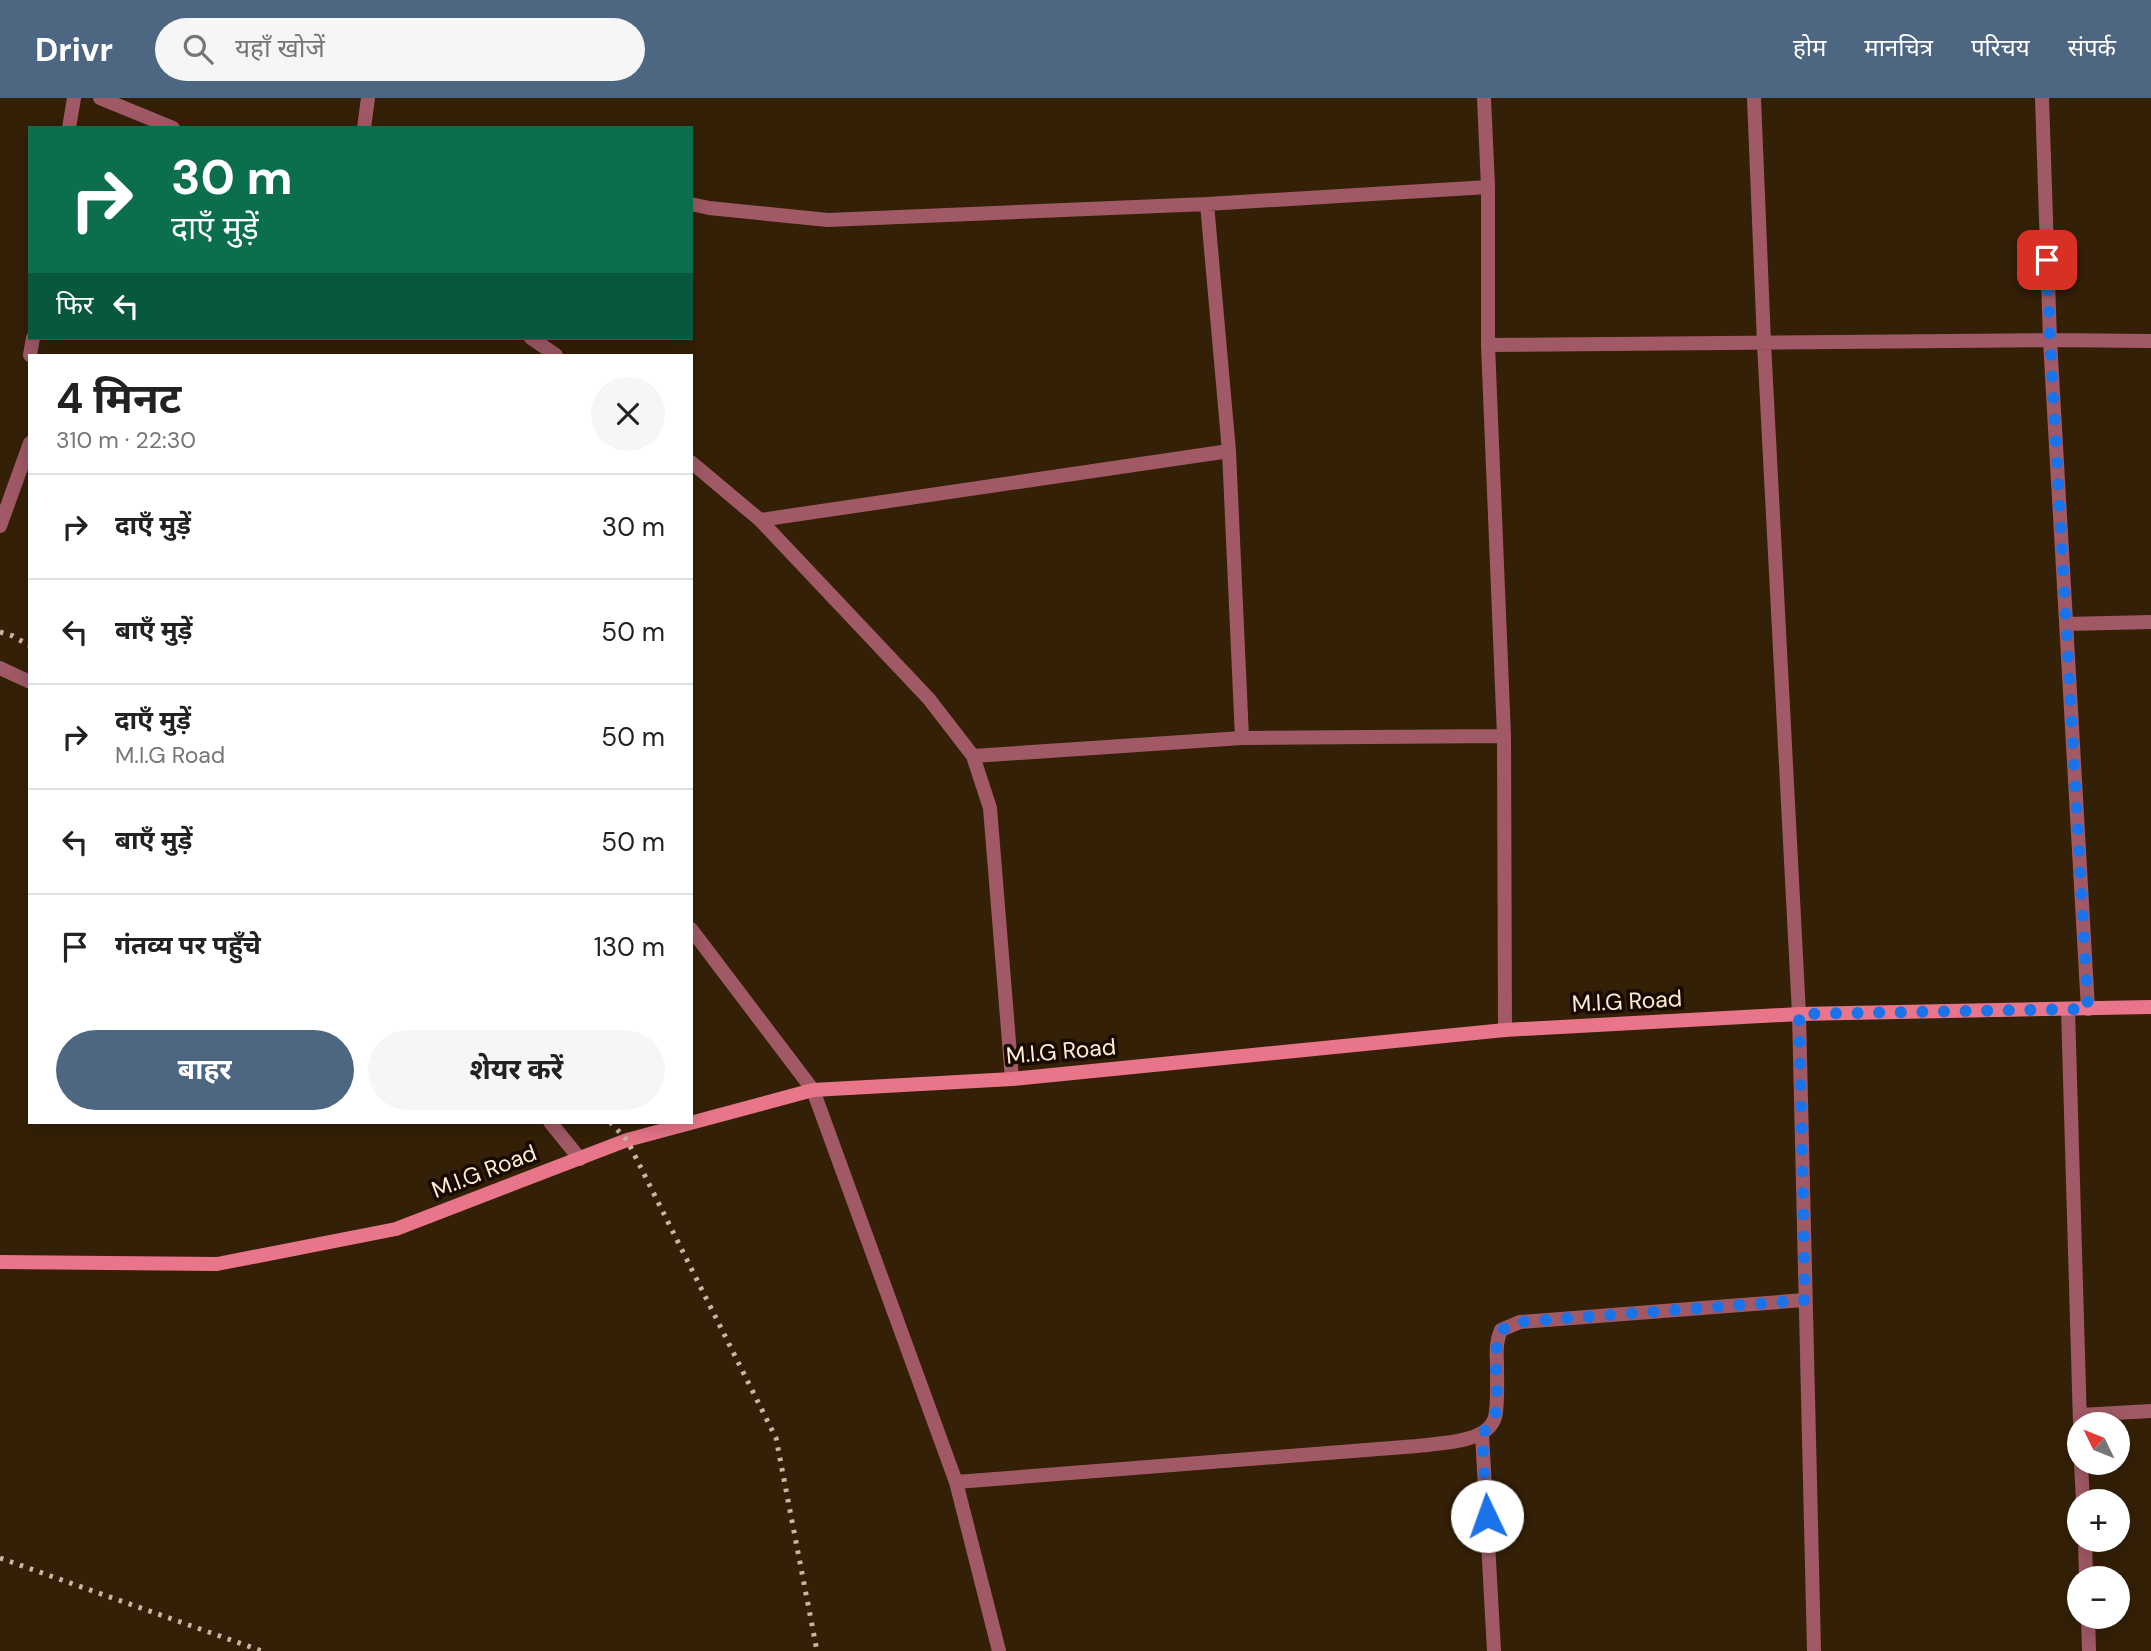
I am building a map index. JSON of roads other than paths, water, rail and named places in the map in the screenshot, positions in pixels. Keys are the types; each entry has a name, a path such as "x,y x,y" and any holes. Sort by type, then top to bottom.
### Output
{"street":[{"path":"69,126 74,98"},
{"path":"100,98 168,126"},
{"path":"364,126 368,98"},
{"path":"1484,98 1488,187 1488,345 1504,736 1505,1030"},
{"path":"1754,98 1799,1014 1814,1651"},
{"path":"2042,98 2050,340 2088,1009"},
{"path":"693,204 828,220 1208,204 1488,187"},
{"path":"1208,204 1229,451 1242,738"},
{"path":"534,340 555,354"},
{"path":"1488,345 2151,341"},
{"path":"0,526 28,449"},
{"path":"760,520 1229,451"},
{"path":"693,464 760,520 929,699 973,756 990,808 1012,1079"},
{"path":"2066,624 2151,622"},
{"path":"0,668 28,681"},
{"path":"973,756 1242,738 1504,736"},
{"path":"693,932 813,1090 956,1482 999,1651"},
{"name":"M.I.G Road","path":"693,1122 813,1090 1012,1079 1505,1030 1799,1014 2151,1007"},
{"path":"2068,1009 2080,1412"},
{"path":"552,1124 580,1159"},
{"name":"M.I.G Road","path":"0,1262 217,1264 396,1229 627,1140 687,1124"},
{"path":"956,1482 1457,1441 1482,1434 1495,1418 1495,1343 1501,1330 1520,1322 1805,1300"},
{"path":"2130,1414 2151,1411"},
{"path":"1482,1434 1494,1651"},
{"path":"2088,1629 2089,1651"}],"railway":[{"path":"0,632 28,645"},
{"path":"612,1124 627,1140 776,1438 817,1651"},
{"path":"0,1558 262,1651"}]}
